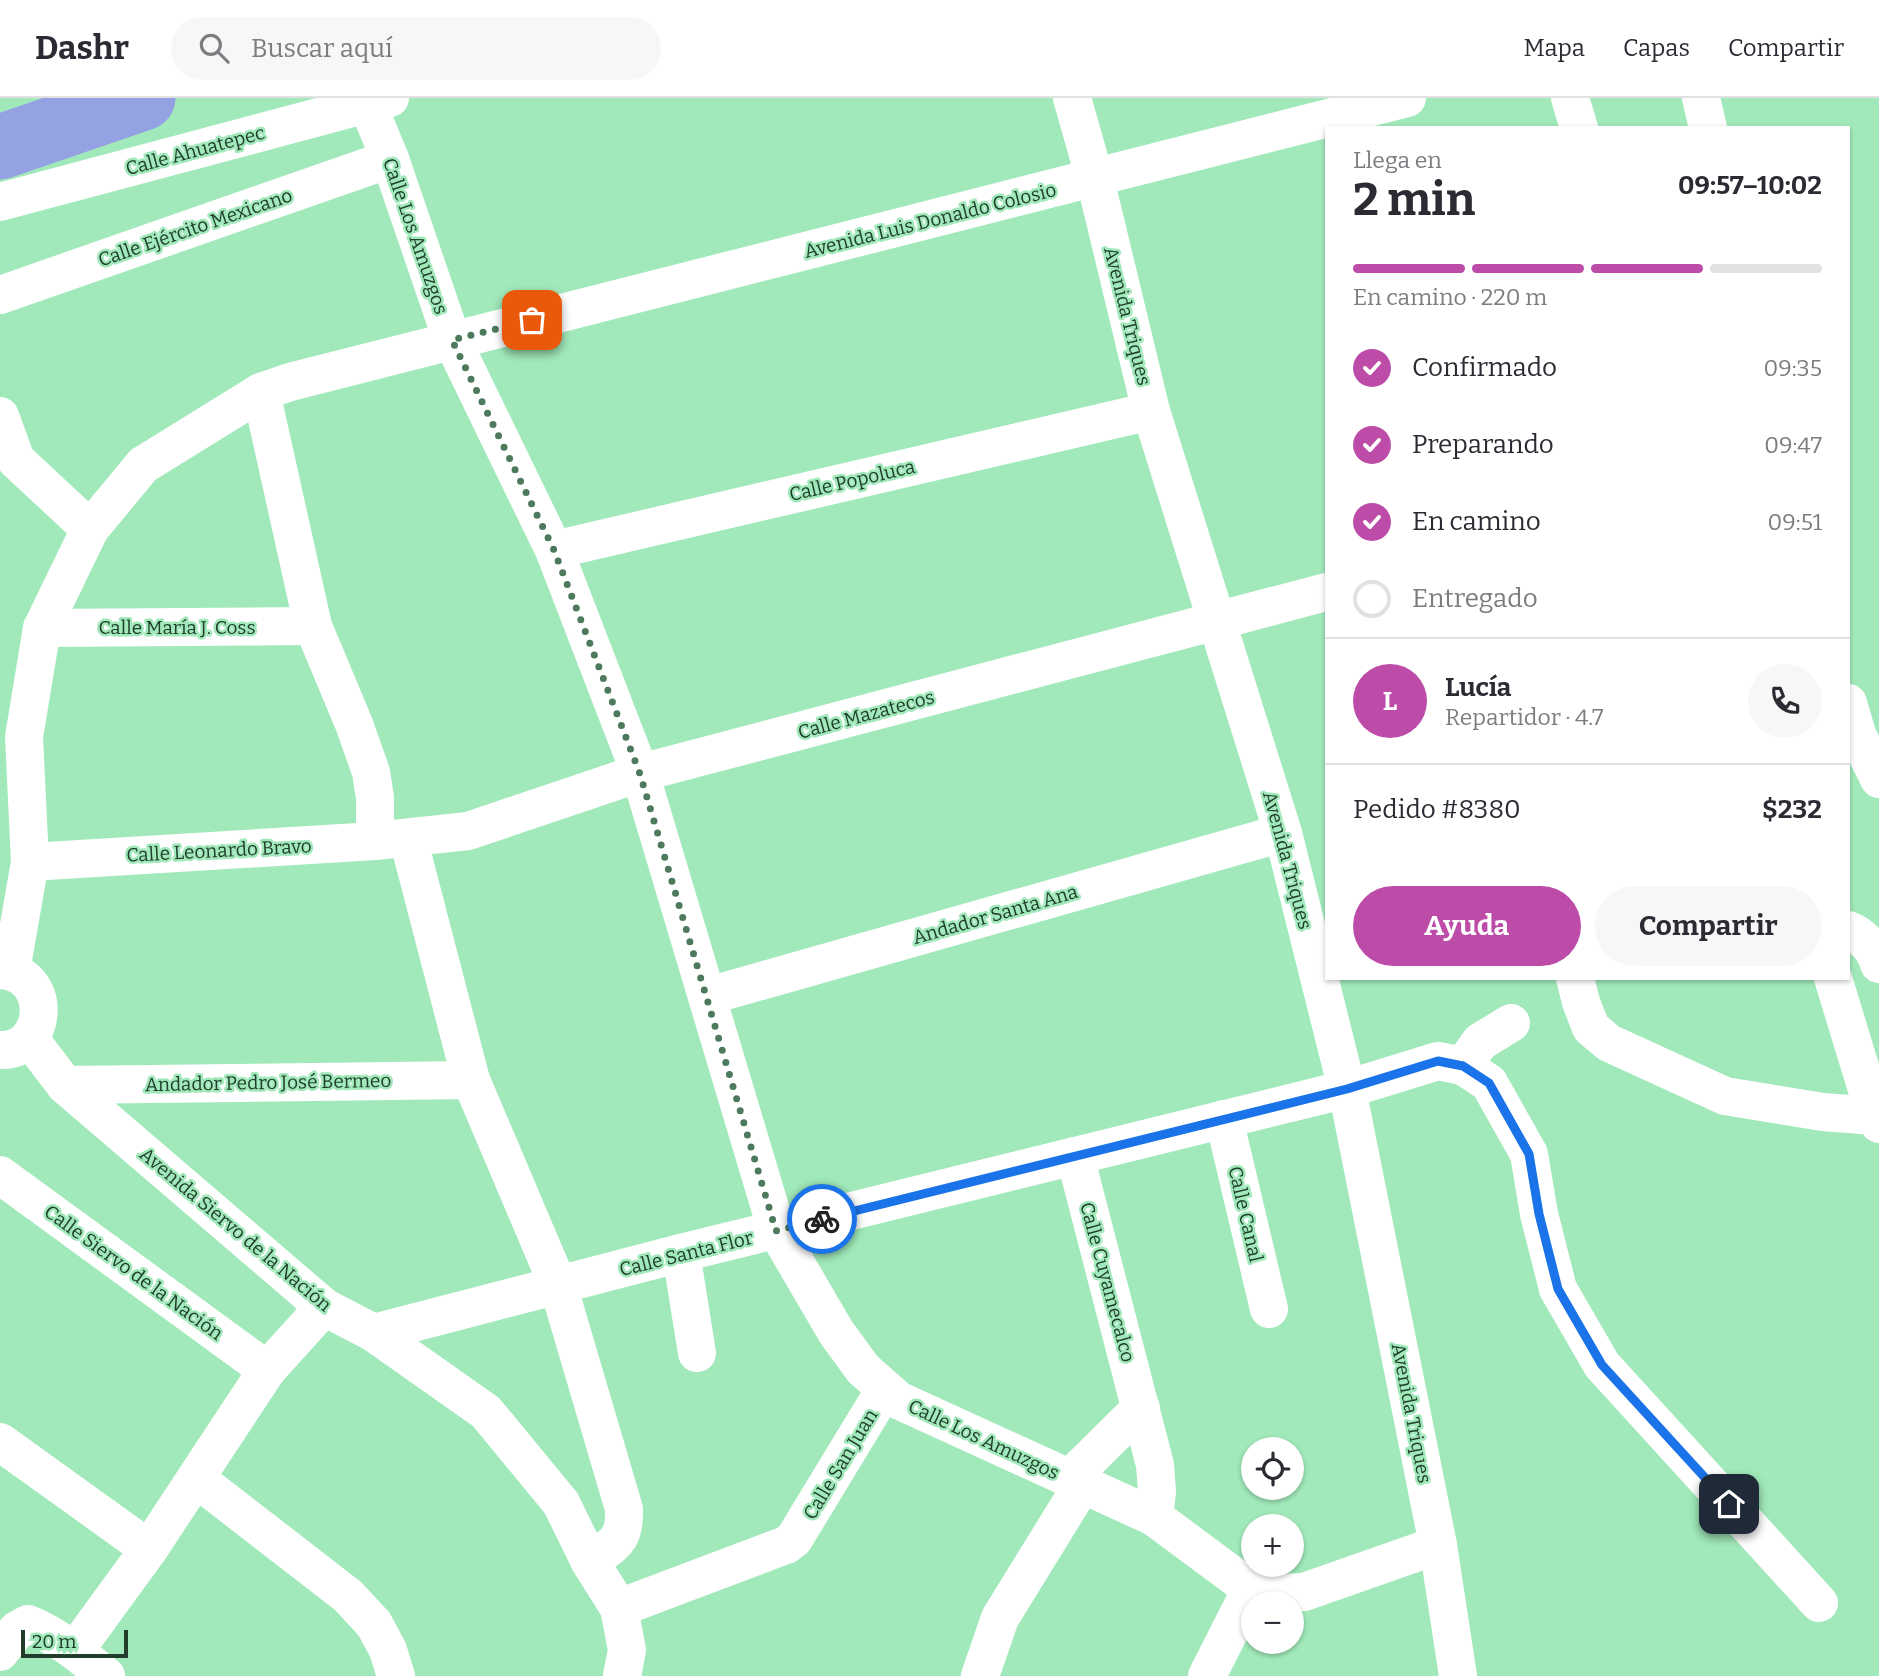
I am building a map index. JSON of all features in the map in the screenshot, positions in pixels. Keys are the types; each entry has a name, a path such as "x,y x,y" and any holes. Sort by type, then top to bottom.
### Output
{"street":[{"name":"Avenida Triques","path":"1072,98 1095,179 1151,411 1283,832 1347,1089 1438,1545 1458,1676"},
{"name":"Avenida Luis Donaldo Colosio","path":"5,971 30,862 12,736 42,628 90,529 143,465 261,392 290,382 1095,179 1336,122 1407,98"},
{"path":"1570,98 1578,126"},
{"path":"1701,98 1708,126"},
{"name":"Calle Los Amuzgos","path":"374,100 390,159 452,340 554,550 640,774 776,1231 836,1332 863,1369 898,1400 1154,1517 1251,1589"},
{"name":"Calle Ahuatepec","path":"0,202 374,100"},
{"name":"Calle Ejército Mexicano","path":"0,295 390,159"},
{"path":"261,392 313,626 371,772 375,798 471,1080 558,1285 624,1509 625,1529 620,1539 590,1562"},
{"name":"Calle Popoluca","path":"554,550 1151,411"},
{"path":"0,416 8,461 90,529"},
{"name":"Calle Mazatecos","path":"391,839 468,831 640,774 1325,592"},
{"name":"Calle María J. Coss","path":"42,628 313,626"},
{"path":"1851,725 1879,779"},
{"name":"Andador Santa Ana","path":"708,996 1283,832"},
{"name":"Calle Leonardo Bravo","path":"30,862 391,839"},
{"path":"1850,931 1856,933 1876,953 1879,964"},
{"path":"5,971 25,978 36,992 40,1007 37,1024 9,1049"},
{"path":"1576,980 1591,1028 1609,1043 1725,1096 1877,1120 1834,980"},
{"path":"1511,1023 1480,1042 1463,1066 1489,1083 1529,1154 1539,1214 1558,1289 1602,1365 1819,1602"},
{"name":"Avenida Siervo de la Nación","path":"9,1049 65,1085 324,1307 374,1333 486,1412 561,1503 590,1562 619,1608 627,1650 622,1676"},
{"name":"Calle Santa Flor","path":"374,1333 681,1253 1347,1089 1438,1061 1463,1066"},
{"name":"Andador Pedro José Bermeo","path":"65,1085 471,1080"},
{"name":"Calle Canal","path":"1224,1119 1269,1309"},
{"name":"Calle Cuyamecalco","path":"1075,1156 1155,1465 1157,1492 1154,1517"},
{"name":"Calle Siervo de la Nación","path":"0,1175 267,1370"},
{"path":"681,1253 697,1353"},
{"path":"73,1648 79,1645 149,1549 267,1370 324,1307"},
{"name":"Calle San Juan","path":"619,1608 786,1545 794,1539 885,1389"},
{"path":"981,1676 1000,1618 1076,1482 1141,1408"},
{"path":"0,1442 149,1549"},
{"path":"197,1479 348,1596 374,1624 388,1650 396,1676"},
{"path":"1207,1676 1251,1589 1279,1593 1304,1592 1438,1545"},
{"path":"0,1653 17,1630 27,1624 73,1648 106,1676"}],"waterway":[{"path":"0,147 143,98"}],"way so far":[{"path":"532,320 452,340 554,550 640,774 776,1231 822,1219"}],"route":[{"path":"822,1219 1347,1089 1438,1061 1463,1066 1489,1083 1529,1154 1539,1214 1558,1289 1602,1365 1729,1504"}]}
